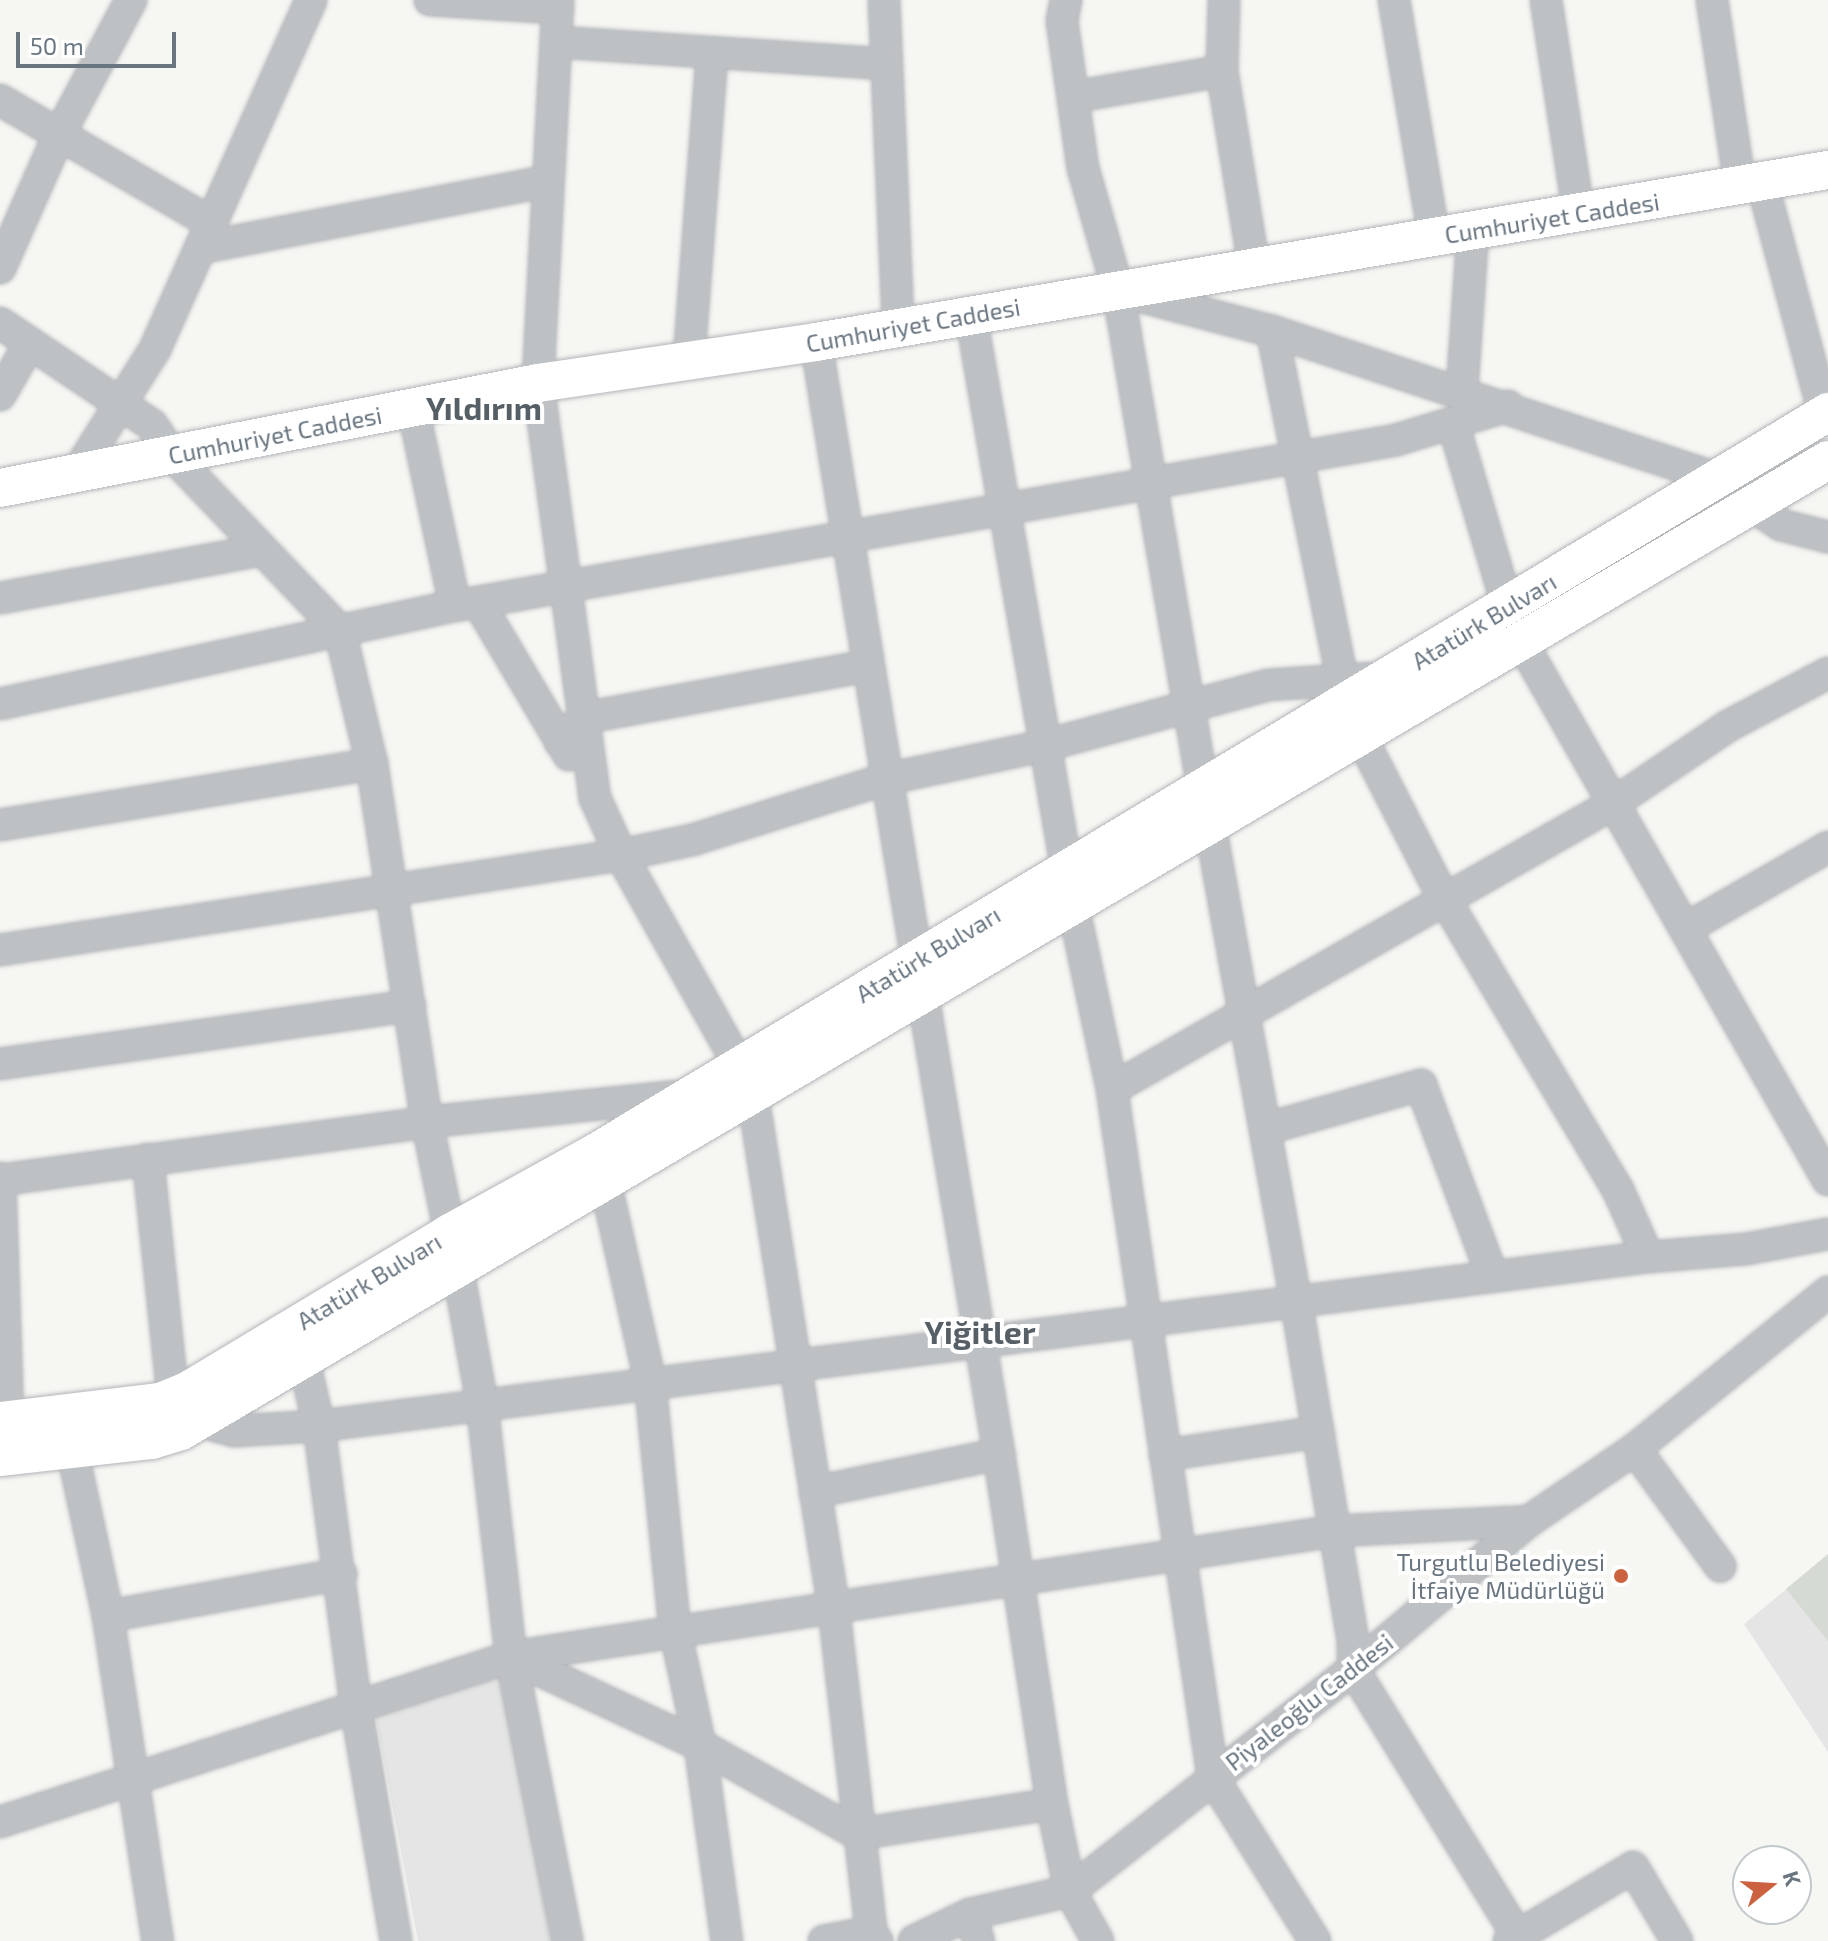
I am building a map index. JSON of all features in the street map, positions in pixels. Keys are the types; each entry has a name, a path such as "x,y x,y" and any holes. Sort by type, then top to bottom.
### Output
{"main road":[{"name":"Cumhuriyet Caddesi","path":"0,488 538,383 816,342 1579,215 1828,170"},
{"name":"Atatürk Bulvarı","path":"0,1457 168,1437 185,1410 453,1249 747,1081 1206,807 1391,677 1514,624 1720,479 1826,413"},
{"name":"Atatürk Bulvarı","path":"1351,704 1751,505 1828,460"},
{"name":"Atatürk Bulvarı","path":"600,1167 695,1094 747,1081"},
{"name":"Atatürk Bulvarı","path":"4,1420 185,1410"}],"street":[{"path":"0,268 59,135 131,0"},
{"path":"76,474 125,404 205,236 311,0"},
{"path":"430,0 558,4 538,383 595,798"},
{"path":"884,0 884,64 893,141 898,326"},
{"path":"1066,0 1062,21 1083,168 1118,290 1191,705 1241,1018 1296,1300 1353,1669 1516,1939 1633,1867 1677,1941"},
{"path":"1224,0 1222,71 1254,267"},
{"path":"1394,0 1434,237"},
{"path":"1546,0 1579,215"},
{"path":"1712,0 1751,184 1826,413"},
{"path":"556,42 712,55 884,64"},
{"path":"689,360 712,55"},
{"path":"1073,97 1222,71"},
{"path":"0,100 59,135 205,236 547,181"},
{"path":"1462,391 1473,231"},
{"path":"1118,290 1272,331 1508,406 1720,479"},
{"path":"971,315 1070,888 1112,1089 1213,1778 1315,1941"},
{"path":"0,323 152,425 172,455 340,631 372,764 427,1122 482,1403 511,1657 567,1941"},
{"path":"1272,331 1295,457 1351,704 1443,897 1618,1190 1648,1257"},
{"path":"816,342 845,540 1020,1580 1052,1804 1070,1891 1098,1941"},
{"path":"0,395 30,343"},
{"path":"0,704 466,604 1005,512 1396,440 1508,406"},
{"path":"413,408 466,604 595,798 621,855 747,1081 834,1610 858,1834 874,1936 824,1941"},
{"path":"1453,423 1514,624 1611,805 1828,1180"},
{"path":"1751,505 1828,483"},
{"path":"1751,505 1781,525 1828,537"},
{"path":"0,598 261,550"},
{"path":"560,742 583,718 867,666"},
{"path":"1112,1089 1241,1018 1443,897 1611,805 1728,726 1828,673"},
{"path":"0,950 138,925 393,892 621,855 692,840 886,779 1047,745 1268,685 1351,704"},
{"path":"0,825 372,764"},
{"path":"1685,929 1828,847"},
{"path":"0,1064 410,1006"},
{"path":"1265,1129 1421,1085 1492,1275"},
{"path":"4,1420 0,1179 427,1122 695,1094"},
{"path":"148,1159 185,1410 234,1431 319,1426 650,1381 793,1367 1145,1318 1648,1257 1746,1249 1828,1234"},
{"path":"600,1167 650,1381 675,1630 700,1745 727,1941"},
{"name":"Piyaleoğlu Caddesi","path":"914,1941 974,1928 1070,1891 1353,1669 1529,1521 1635,1449 1828,1292"},
{"path":"295,1344 319,1426 341,1574 356,1707 396,1941"},
{"path":"1165,1455 1318,1432"},
{"path":"72,1449 108,1616 158,1941"},
{"path":"1635,1449 1720,1566"},
{"path":"815,1492 999,1454"},
{"path":"0,1822 511,1657 675,1630 834,1610 1334,1531 1529,1521"},
{"path":"108,1616 341,1574"},
{"path":"511,1657 700,1745 858,1834 1052,1804"}],"shaded area":[{"path":"1828,1554 1828,1641 1786,1589"},
{"path":"1828,1555 1828,1752 1744,1624"},
{"path":"502,1667 550,1941 418,1941 372,1697"}],"place":[{"name":"Turgutlu Belediyesi İtfaiye Müdürlüğü","path":"1621,1576"}],"district":[{"name":"Yıldırım","path":"484,407"},
{"name":"Yiğitler","path":"980,1331"}]}
